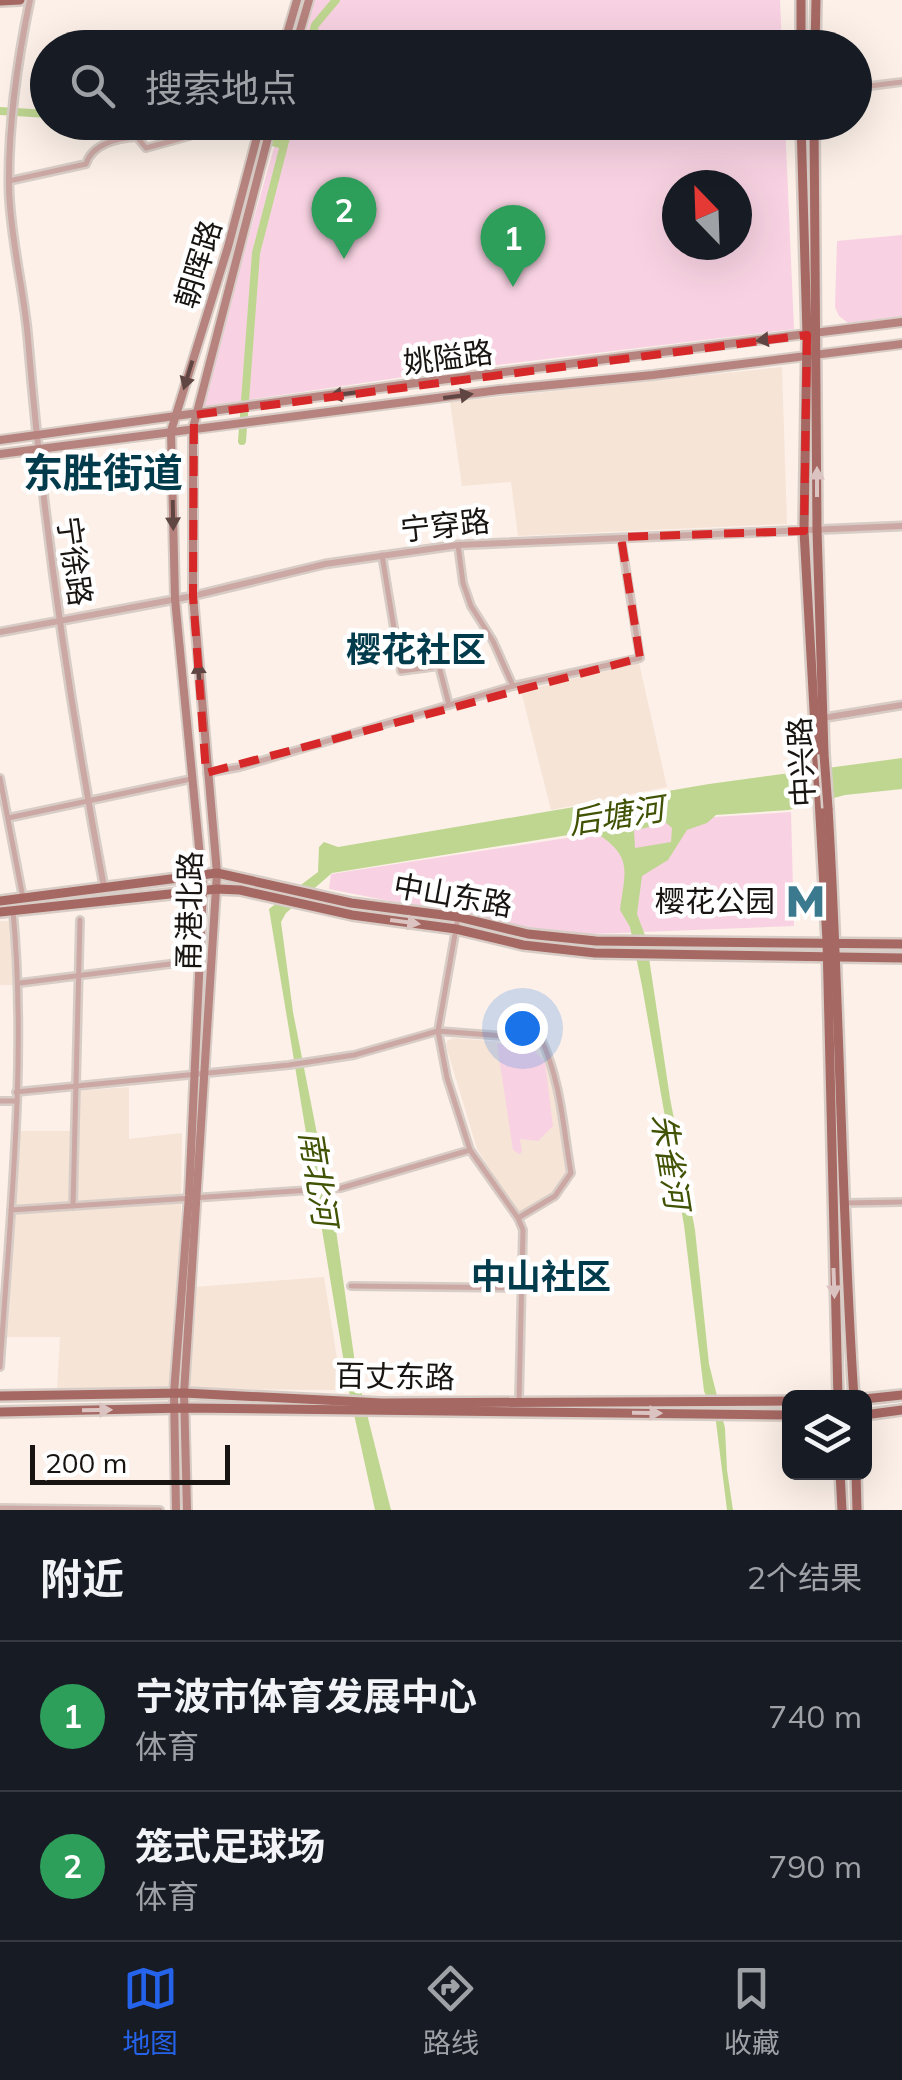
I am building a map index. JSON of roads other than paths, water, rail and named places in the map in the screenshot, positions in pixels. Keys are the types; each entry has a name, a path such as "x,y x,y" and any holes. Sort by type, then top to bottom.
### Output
{"main road":[{"path":"0,2 20,0"},
{"path":"288,30 297,0"},
{"path":"300,30 309,0"},
{"path":"801,0 801,30"},
{"path":"815,30 816,0"},
{"name":"朝晖路","path":"174,418 228,247 256,140"},
{"name":"朝晖路","path":"194,415 267,140"},
{"name":"中兴路","path":"802,140 812,334"},
{"name":"中兴路","path":"814,140 812,355 821,754"},
{"name":"姚隘路","path":"0,440 902,322"},
{"name":"姚隘路","path":"0,454 902,344"},
{"name":"中兴路","path":"812,355 804,531 832,941 838,1390"},
{"name":"甬港北路","path":"194,415 193,596 217,873 199,1075"},
{"name":"甬港北路","path":"174,418 174,599 203,888 194,1196 179,1408"},
{"name":"中山东路","path":"0,901 217,873 320,896 458,916 528,934 630,942 902,944"},
{"name":"中山东路","path":"0,912 203,888 596,954 902,958"},
{"name":"中兴路","path":"831,957 854,1390"},
{"name":"百丈东路","path":"0,1396 179,1393 378,1406 782,1415"},
{"path":"872,1398 902,1395"},
{"name":"百丈东路","path":"0,1412 345,1410 519,1401 782,1401"},
{"path":"176,1510 179,1408"},
{"path":"179,1408 187,1510"},
{"path":"872,1413 902,1410"},
{"path":"840,1480 842,1510"},
{"path":"856,1480 857,1510"}],"street":[{"name":"宁徐路","path":"30,0 11,118 9,182 37,450 74,725 104,887"},
{"path":"872,86 902,82"},
{"path":"9,182 86,164 91,151 121,140"},
{"path":"140,140 146,148 174,140"},
{"name":"宁穿路","path":"0,632 193,596 326,564 458,545 902,526"},
{"path":"206,773 240,767 513,686 640,658 621,538"},
{"path":"458,545 463,583 471,606 493,641 513,686"},
{"path":"382,555 401,671 440,666 449,706"},
{"path":"823,718 902,705"},
{"path":"0,778 23,898"},
{"path":"8,818 190,779"},
{"path":"0,1368 20,983 12,911"},
{"path":"458,916 438,1031 470,1150 523,1230 519,1401"},
{"path":"74,1206 80,920"},
{"path":"20,983 178,963 200,964"},
{"path":"16,1092 305,1062 354,1054 438,1031 541,1039 552,1062 570,1173 555,1196 518,1218"},
{"path":"0,1101 16,1101"},
{"path":"0,1216 194,1196 342,1188 470,1150"},
{"path":"843,1203 902,1202"},
{"path":"350,1286 522,1288"},
{"path":"0,1508 160,1510"}],"water":[{"path":"902,758 902,789 845,795 789,810 716,815 687,830 668,860 642,876 637,914 646,938 695,1230 709,1364 725,1428 733,1510 727,1510 716,1422 704,1391 684,1225 642,986 630,927 620,910 624,865 615,848 593,831 332,873 286,913 281,922 293,1012 336,1230 356,1370 391,1510 375,1510 348,1387 269,909 318,872 319,847 324,842 338,847 709,784","holes":["664,821 672,828 671,842 635,848 634,830"]}],"waterway":[{"path":"314,30 336,0"},
{"path":"0,111 30,113"},
{"path":"265,140 283,145"},
{"path":"242,441 256,253 285,140"}],"place":[{"name":"笼式足球场","path":"344,259"},
{"name":"宁波市体育发展中心","path":"513,287"},
{"name":"樱花公园","path":"805,901"}],"district":[{"name":"东胜街道","path":"103,472"},
{"name":"樱花社区","path":"416,649"},
{"name":"中山社区","path":"541,1276"}],"water label":[{"name":"后塘河","path":"616,815"},
{"name":"朱雀河","path":"671,1161"},
{"name":"南北河","path":"319,1178"}]}
